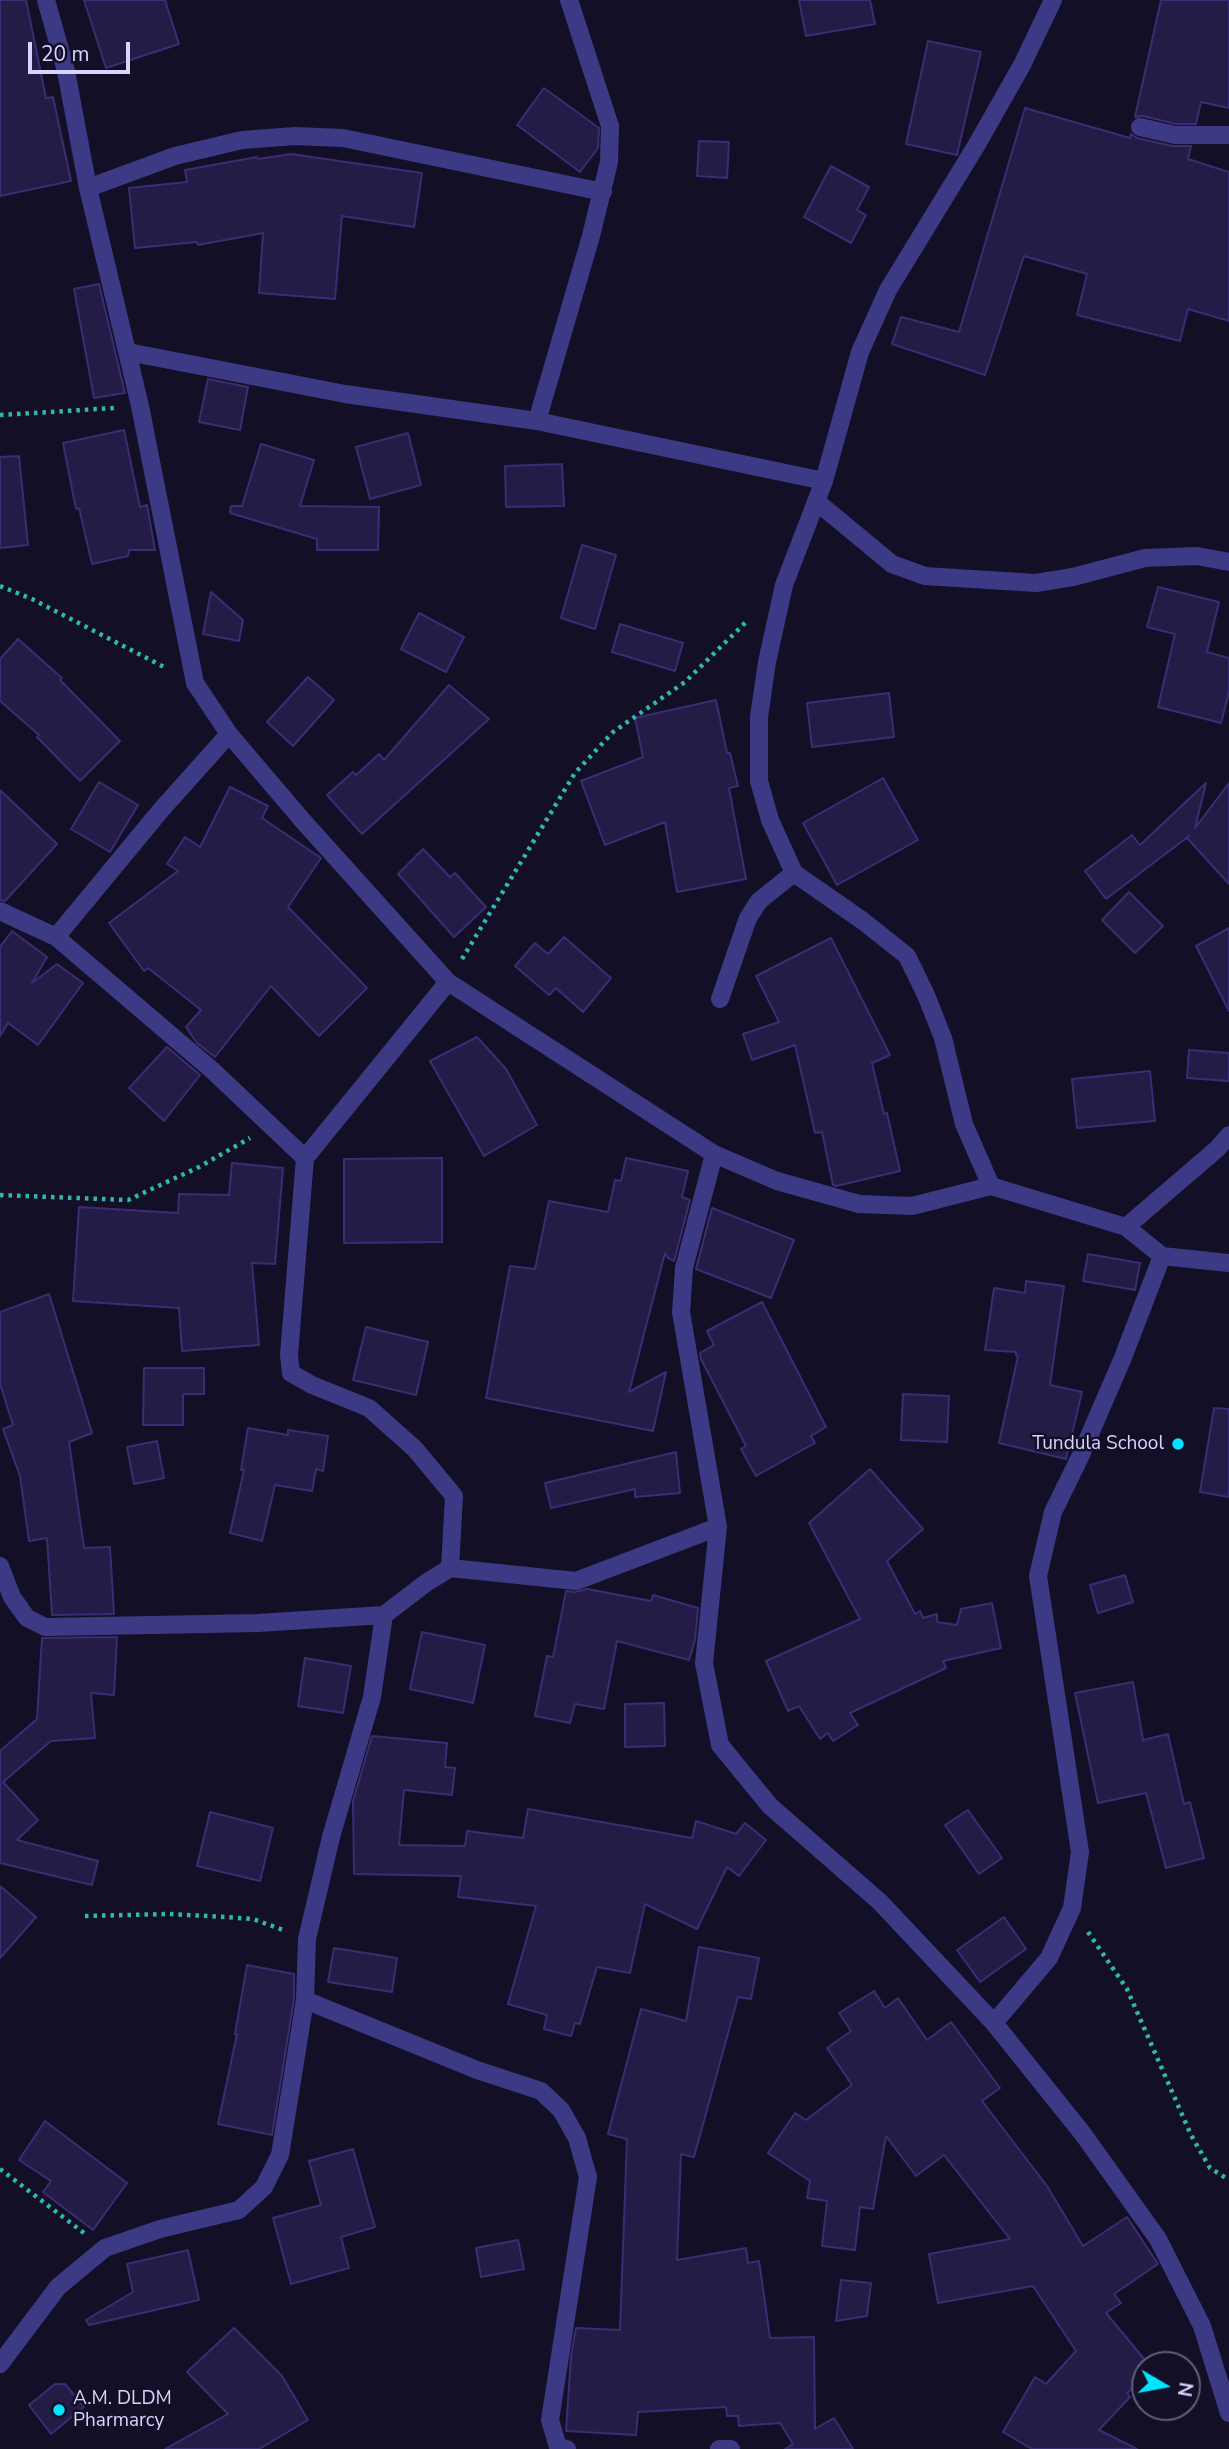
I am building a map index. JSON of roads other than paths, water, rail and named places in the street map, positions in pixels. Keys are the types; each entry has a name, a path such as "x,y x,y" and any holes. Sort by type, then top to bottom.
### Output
{"street":[{"path":"46,0 66,71 88,188 140,406 195,683 229,734 303,821 449,982 714,1154 777,1181 859,1204 912,1206 991,1186 1126,1227 1162,1256 1229,1263"},
{"path":"537,421 603,192 609,162 610,126 569,0"},
{"path":"991,1186 964,1124 943,1038 926,995 906,956 863,921 794,873 770,820 759,781 759,718 767,662 784,585 824,481 860,352 888,290 976,146 1048,2"},
{"path":"1140,127 1175,135 1229,135"},
{"path":"88,188 175,156 242,140 295,136 343,138 603,192"},
{"path":"128,352 345,394 537,421 824,481"},
{"path":"817,502 892,564 925,576 1036,583 1073,577 1145,558 1197,556 1229,562"},
{"path":"56,937 161,810 229,734"},
{"path":"720,999 748,918 759,901 794,873"},
{"path":"0,911 56,937 203,1062 305,1158"},
{"path":"449,982 305,1158 289,1355 290,1373 369,1408 415,1449 454,1496 450,1568"},
{"path":"1126,1227 1217,1149 1229,1135"},
{"path":"714,1154 684,1268 681,1312 718,1527 704,1663 720,1745 770,1806 880,1902 994,2023 1083,2134 1158,2239 1202,2326 1229,2413"},
{"path":"994,2023 1049,1958 1072,1908 1080,1852 1038,1576 1053,1512 1122,1360 1162,1256"},
{"path":"0,1566 12,1597 27,1618 45,1627 258,1623 384,1615 450,1568 576,1581 718,1527"},
{"path":"0,2364 58,2287 104,2248 160,2229 239,2210 264,2188 280,2155 305,2000 307,1939 331,1837 372,1697 384,1615"},
{"path":"305,2000 477,2070 541,2091 561,2110 577,2138 588,2176 550,2420 558,2447 568,2449"},
{"path":"719,2449 732,2449"}],"place":[{"name":"Tundula School","path":"1178,1444"},
{"name":"A.M. DLDM Pharmarcy","path":"59,2410"}]}
